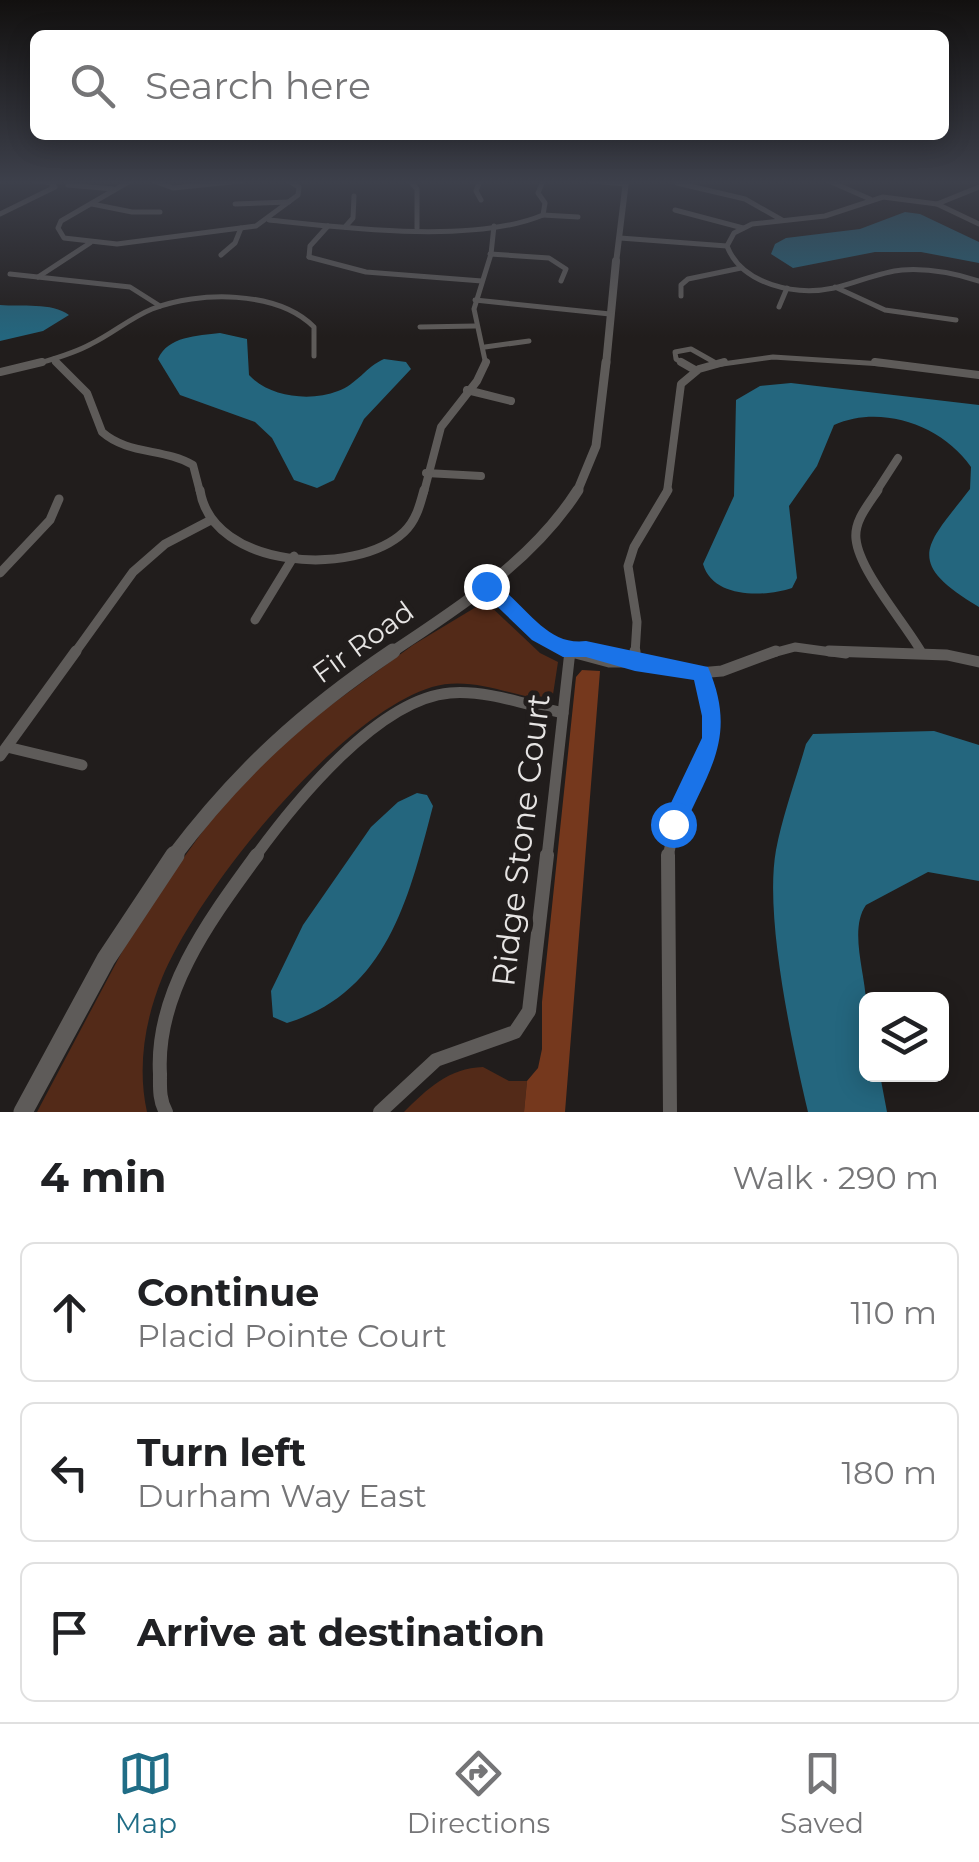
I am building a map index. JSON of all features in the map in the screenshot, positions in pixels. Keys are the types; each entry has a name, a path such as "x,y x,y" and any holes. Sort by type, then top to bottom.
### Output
{"street":[{"path":"48,236 61,233 68,240 150,243 211,233"},
{"path":"221,255 237,240 239,233"},
{"path":"308,257 310,246 322,233"},
{"path":"54,359 88,393 94,422 104,435 131,448 179,457 193,465 200,502 209,521 233,539 294,556 342,561 389,545 413,520 440,430 485,368 485,348 475,326 475,300 494,233"},
{"name":"Fir Road","path":"24,1112 102,963 143,896 213,801 286,728 486,586 556,524 582,484 595,448 621,233"},
{"path":"735,233 726,246 730,257 741,268 788,288 836,288 866,276 904,270 939,271 979,281"},
{"path":"620,240 678,240 726,246"},
{"path":"38,278 90,242"},
{"path":"490,254 559,259 566,269 560,281"},
{"path":"300,260 308,257 370,271 482,281"},
{"path":"681,296 681,285 688,279 741,268"},
{"path":"10,274 130,288 144,292 160,306"},
{"path":"779,308 788,288"},
{"path":"836,288 886,310 956,320"},
{"path":"0,372 54,359 160,306 206,299 284,306 308,318 314,356"},
{"path":"475,300 610,312"},
{"path":"420,327 475,326"},
{"path":"485,348 529,341"},
{"path":"694,370 676,359 675,352 691,350 714,362"},
{"path":"635,662 636,616 627,591 626,573 636,543 669,488 678,428 678,392 694,370 714,362 784,356 979,376"},
{"path":"467,390 511,401"},
{"path":"94,440 104,435"},
{"path":"898,458 859,519 856,539 867,572 901,616 922,653"},
{"path":"426,473 482,476"},
{"path":"0,573 50,520 59,499"},
{"path":"82,765 4,752 134,572 165,544 209,521"},
{"path":"255,620 294,556"},
{"path":"486,586 539,635 585,662 635,662 702,673 726,670 799,647 855,654 953,654 979,662"},
{"name":"Ridge Stone Court","path":"380,1112 436,1060 515,1032 529,1011 570,651"},
{"path":"670,1112 668,854 679,804 712,739 712,716 702,673"},
{"path":"166,1112 161,1103 160,1033 186,964 235,883 303,794 374,729 417,700 465,692 563,712"}],"shaded area":[{"path":"481,604 488,604 540,653 558,662 552,701 477,685 447,684 395,704 355,732 315,768 239,854 180,941 162,978 147,1027 143,1078 147,1112 37,1112 140,918 229,795 301,727 413,645"},
{"path":"582,670 600,671 565,1112 524,1112 527,1081 538,1068 542,1049 542,1002 576,677"},
{"path":"483,1067 509,1081 527,1081 524,1112 404,1112 449,1076"}],"water":[{"path":"828,233 960,233 979,242 979,263 921,252 875,252 793,268 771,254 775,244 786,238"},
{"path":"0,305 45,307 69,315 43,331 0,341"},
{"path":"220,333 247,339 249,375 279,393 303,397 338,391 384,359 406,362 411,369 364,419 334,480 317,488 294,480 272,438 255,422 180,395 158,359 176,341"},
{"path":"791,383 979,405 979,607 939,577 929,551 943,524 970,489 971,467 944,440 909,422 890,418 852,419 834,425 817,466 789,506 797,578 792,588 768,593 741,592 717,584 709,575 703,564 734,496 736,400 760,386"},
{"path":"934,731 979,745 979,881 928,872 866,905 861,915 858,939 865,992 859,992 859,1082 881,1082 887,1112 808,1112 795,1052 777,944 773,877 779,837 806,744 813,734"},
{"path":"417,793 427,795 433,806 424,840 403,906 371,965 349,989 321,1009 287,1023 273,1017 271,991 303,925 371,827 398,802"}],"route":[{"path":"486,586 552,644 570,651 586,649 702,673 712,716 712,739 673,824"}]}
